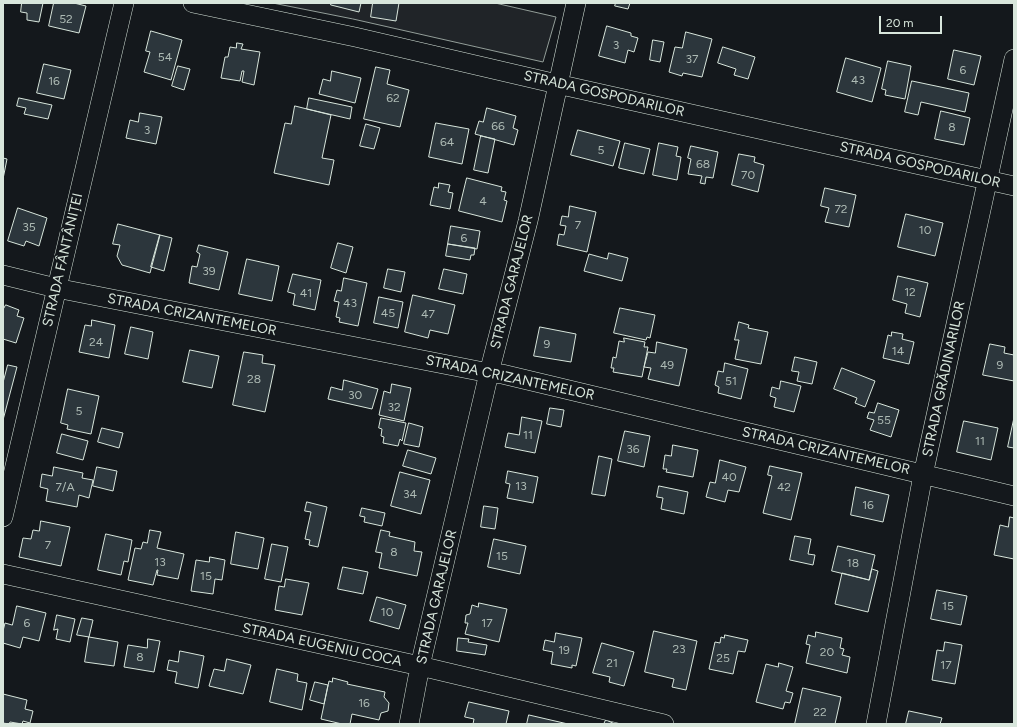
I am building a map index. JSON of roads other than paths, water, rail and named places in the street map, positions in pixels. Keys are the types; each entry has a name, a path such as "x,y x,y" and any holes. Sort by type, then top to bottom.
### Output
{"street":[{"name":"STRADA FÂNTÂNIȚEI","path":"3,517 124,3"},
{"name":"STRADA GOSPODARILOR","path":"193,3 354,37 1014,186"},
{"name":"STRADA GARAJELOR","path":"409,724 420,666 489,373 528,221 576,3"},
{"name":"STRADA GRĂDINARILOR","path":"876,724 923,474 1014,58"},
{"name":"STRADA CRIZANTEMELOR","path":"3,275 56,288 489,373 502,374 1014,496"},
{"name":"STRADA EUGENIU COCA","path":"3,574 420,666 664,724"}]}
